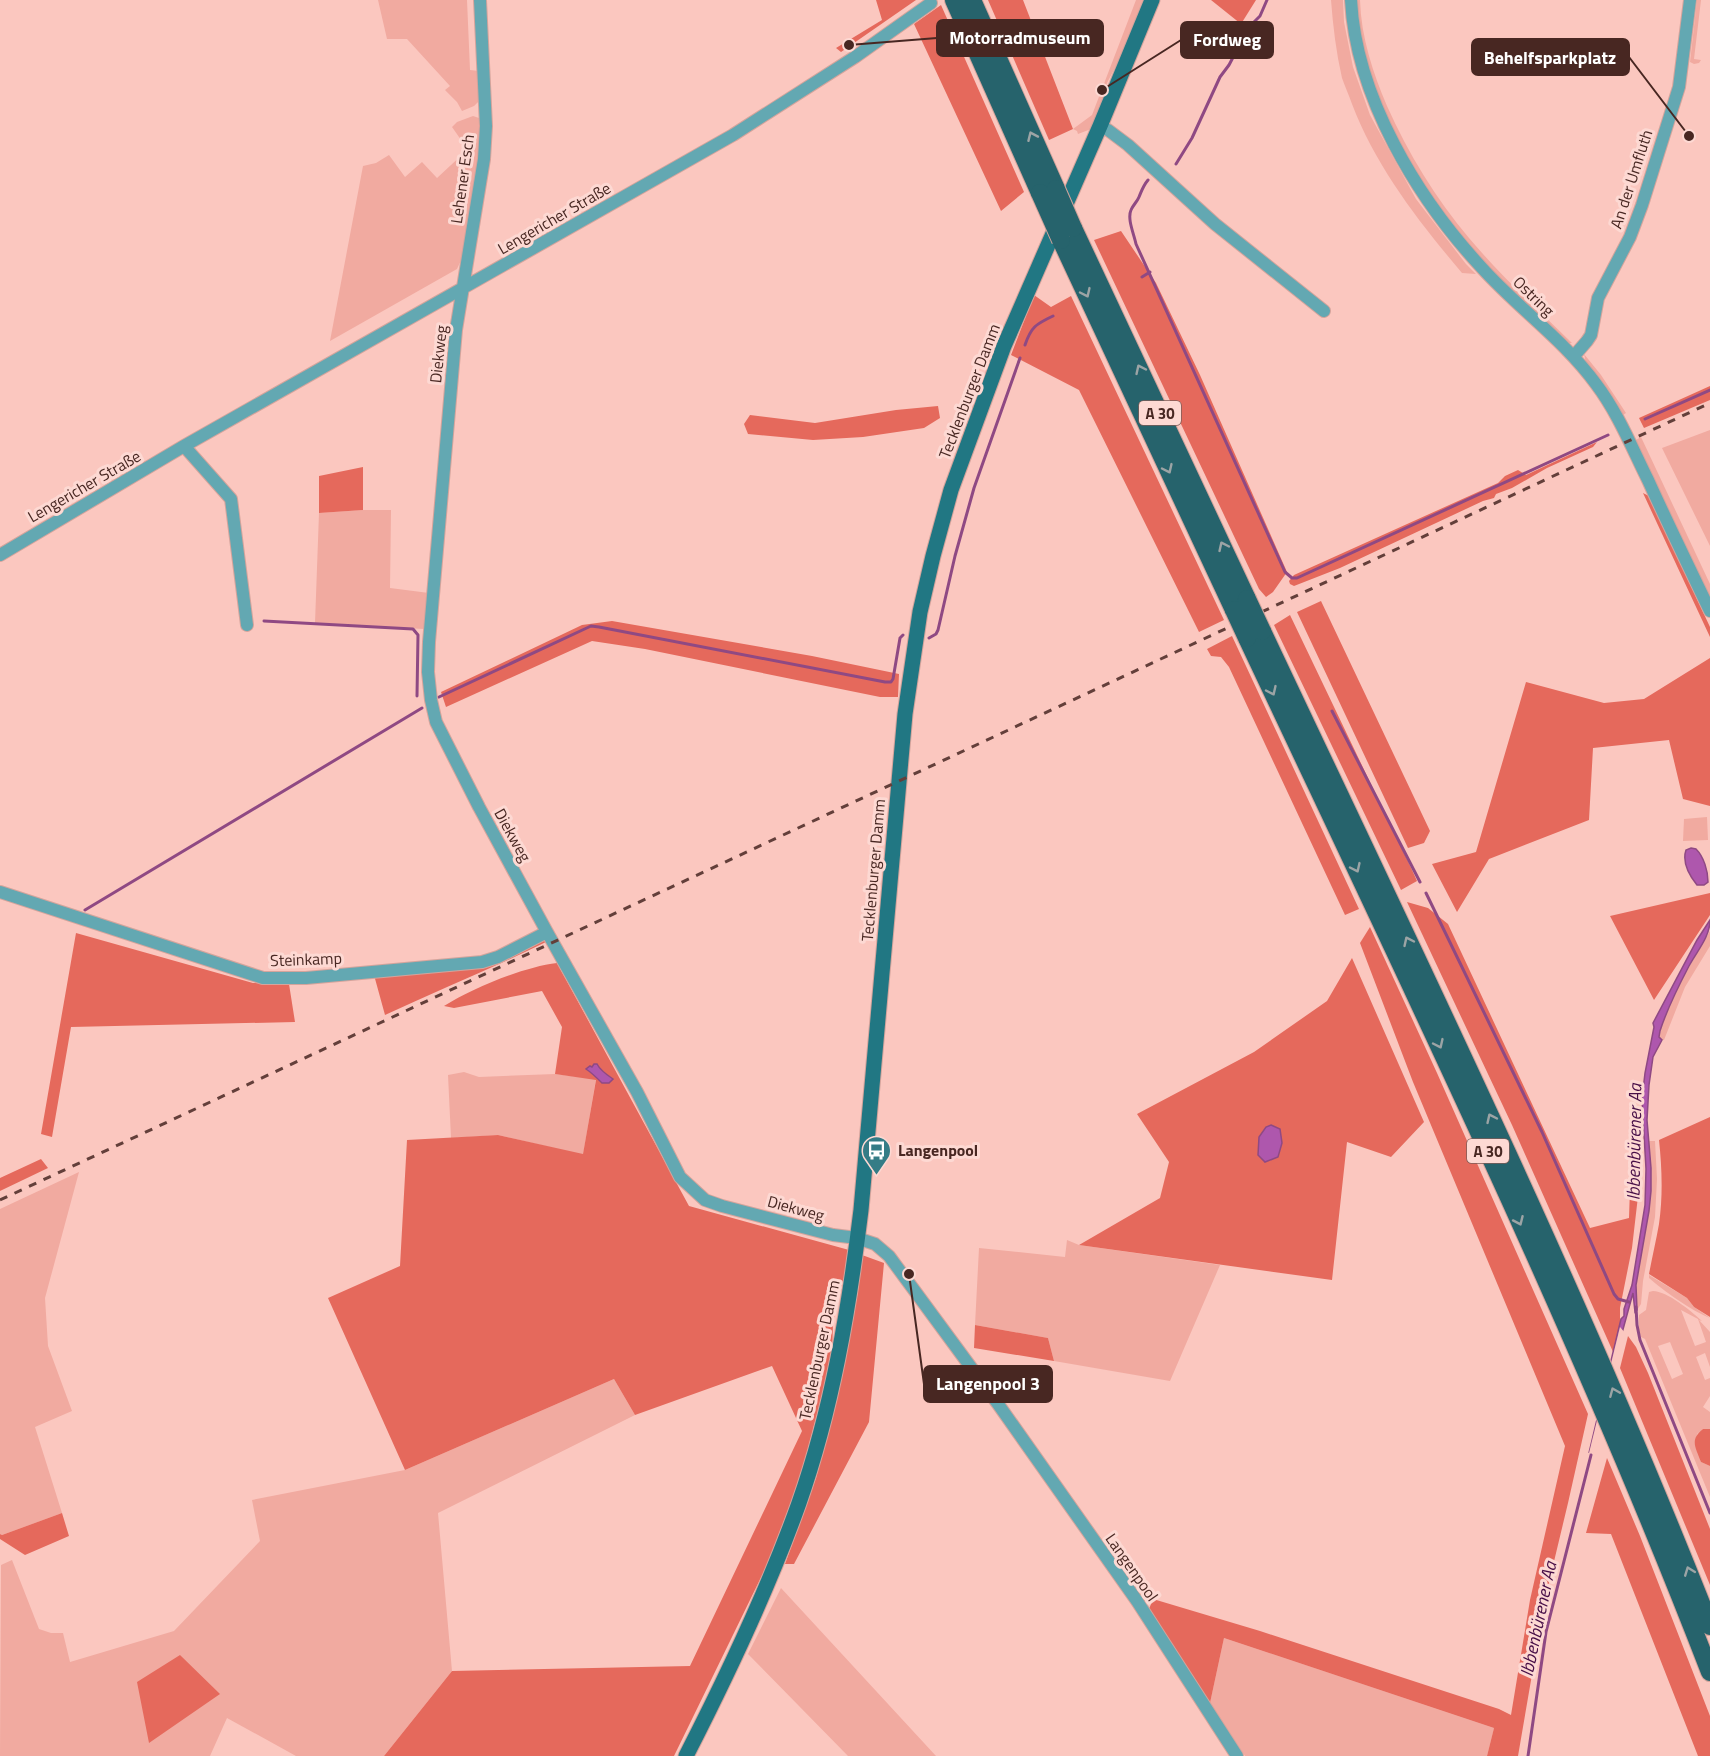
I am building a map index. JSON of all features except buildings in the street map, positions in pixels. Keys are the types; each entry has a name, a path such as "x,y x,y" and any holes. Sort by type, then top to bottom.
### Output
{"highway":[{"name":"A 30","path":"962,4 1241,604 1468,1107 1608,1421 1710,1672"},
{"name":"A 30","path":"1255,635 1495,1124 1572,1295 1673,1532 1710,1626"}],"main road":[{"name":"Tecklenburger Damm","path":"686,1756 717,1697 764,1593 799,1502 835,1370 850,1292 857,1238 905,714 920,612 930,567 951,490 1004,346 1152,0"}],"street":[{"name":"Lehener Esch","path":"463,289 484,159 486,126 480,0"},
{"name":"Ostring","path":"1351,0 1352,25 1365,76 1386,127 1413,176 1448,227 1482,268 1574,356 1598,386 1629,441 1710,611"},
{"name":"An der Umfluth","path":"1574,356 1591,334 1598,298 1630,237 1642,205 1678,87 1690,0"},
{"name":"Lengericher Straße","path":"0,555 184,446 733,135 855,57 931,3"},
{"path":"1100,126 1128,145 1215,224 1323,311"},
{"name":"Diekweg","path":"463,289 456,330 429,642 428,672 436,722 547,933 637,1092 680,1178 705,1200 722,1206 833,1235 857,1238"},
{"path":"184,446 231,499 247,625"},
{"name":"Steinkamp","path":"0,892 263,978 306,978 482,962 498,957 547,933"},
{"name":"Langenpool","path":"857,1238 875,1244 889,1256 978,1377 1137,1601 1238,1756"}],"shaded area":[{"path":"378,0 467,0 470,70 479,71 480,100 474,106 462,111 445,90 450,86 407,39 387,39"},
{"path":"876,0 916,0 841,52 836,48 882,20"},
{"path":"988,0 1023,0 1073,129 1049,140"},
{"path":"1136,0 1145,0 1128,43 1107,83 1098,116 1091,129 1078,134 1073,129 1092,115"},
{"path":"1211,0 1256,0 1241,24"},
{"path":"1331,0 1343,0 1344,22 1353,67 1370,115 1416,199 1476,274 1462,273 1446,254 1400,193 1373,150 1342,78"},
{"path":"1356,0 1360,0 1365,41 1382,93 1395,124 1423,175 1445,208 1481,252 1572,343 1568,343 1506,286 1456,228 1416,171 1399,141 1371,80 1361,44"},
{"path":"1697,0 1701,0 1694,59 1701,60 1694,64 1690,62"},
{"path":"941,5 1024,192 1001,211 914,24"},
{"path":"473,116 479,118 483,128 462,258 457,269 330,341 363,166 376,163 389,155 405,177 422,162 437,178 465,152 452,127 457,122"},
{"path":"1121,231 1156,283 1200,375 1287,572 1273,592 1266,597 1259,589 1094,240"},
{"path":"1034,295 1051,307 1071,296 1224,620 1199,632 1079,390 1011,355"},
{"path":"1584,354 1626,413 1623,415 1586,363"},
{"path":"1710,386 1710,400 1644,428 1639,418"},
{"path":"938,406 940,418 924,428 863,437 813,440 748,434 744,424 750,415 815,423"},
{"path":"1710,430 1710,546 1662,448"},
{"path":"1641,437 1710,584 1710,600 1636,440"},
{"path":"1597,442 1593,447 1496,494 1494,498 1483,501 1340,568 1294,586 1290,584 1289,581 1294,575 1498,483 1505,476 1518,470 1526,475"},
{"path":"363,467 363,510 319,513 319,476"},
{"path":"1643,493 1649,496 1710,627 1710,637"},
{"path":"391,510 390,588 429,593 424,629 315,623 319,513"},
{"path":"1321,601 1430,831 1424,843 1408,848 1297,612"},
{"path":"1290,615 1417,881 1401,890 1274,625"},
{"path":"612,621 812,656 899,674 898,697 880,697 645,649 592,641 446,707 441,692 582,625"},
{"path":"1232,636 1359,909 1345,915 1229,667 1221,657 1211,656 1207,649"},
{"path":"1710,658 1710,806 1683,799 1669,740 1593,748 1589,820 1489,859 1457,912 1432,864 1476,852 1526,682 1604,703 1644,699"},
{"path":"1707,817 1708,840 1683,841 1684,819"},
{"path":"1691,848 1699,852 1705,864 1708,882 1704,885 1697,885 1687,868 1686,850"},
{"path":"1710,893 1710,915 1654,1000 1610,916"},
{"path":"1407,902 1428,908 1448,924 1590,1228 1629,1218 1631,1159 1640,1179 1632,1248 1614,1354 1512,1125"},
{"path":"1710,920 1705,938 1669,1006 1660,1031 1659,1037 1662,1040 1653,1057 1647,1120 1651,1191 1636,1285 1637,1310 1635,1312 1633,1293 1589,1453 1621,1319 1624,1316 1632,1285 1645,1205 1646,1169 1642,1099 1653,1023"},
{"path":"1370,927 1588,1414 1545,1599 1518,1756 1487,1756 1494,1728 1224,1638 1210,1703 1149,1609 1153,1599 1260,1631 1499,1709 1511,1715 1530,1600 1565,1446 1413,1082 1360,943"},
{"path":"1710,931 1710,946 1685,987 1664,1040 1662,1040 1659,1037 1660,1031 1670,1005"},
{"path":"76,933 253,983 289,984 295,1022 71,1027 52,1137 41,1134"},
{"path":"544,939 546,942 526,952 385,1015 374,975 480,968 499,963"},
{"path":"1352,958 1424,1122 1391,1157 1347,1142 1332,1280 1079,1245 1160,1198 1169,1162 1137,1114 1254,1052 1327,1001"},
{"path":"557,963 689,1206 849,1250 833,1323 832,1357 800,1479 767,1565 674,1756 384,1756 452,1671 690,1666 802,1431 772,1366 635,1415 614,1379 405,1470 328,1298 400,1266 407,1140 498,1135 583,1154 596,1080 555,1074 562,1027 542,991 454,1008 444,1006 499,979"},
{"path":"597,1064 613,1079 609,1083 602,1083 586,1069"},
{"path":"464,1072 479,1077 555,1074 596,1079 583,1155 498,1135 451,1138 448,1075"},
{"path":"1710,1117 1710,1317 1694,1307 1687,1298 1649,1274 1661,1203 1659,1140"},
{"path":"1271,1125 1280,1129 1282,1143 1278,1157 1265,1162 1258,1155 1259,1137 1266,1127"},
{"path":"1648,1141 1655,1141 1657,1179 1655,1217 1641,1304 1637,1310 1636,1285 1651,1191"},
{"path":"41,1159 48,1168 0,1191 0,1178"},
{"path":"79,1172 45,1298 48,1346 72,1411 35,1427 62,1513 2,1535 0,1534 0,1209"},
{"path":"1067,1240 1079,1245 1220,1265 1170,1381 1054,1361 1048,1338 975,1325 979,1248 1065,1257"},
{"path":"862,1255 884,1263 869,1422 794,1564 785,1564 816,1478 829,1429 843,1371 858,1291"},
{"path":"1649,1275 1687,1298 1694,1307 1710,1318 1670,1295 1649,1278"},
{"path":"1649,1292 1665,1294 1679,1302 1702,1321 1699,1320 1710,1332 1710,1367 1705,1353 1696,1357 1705,1380 1710,1378 1710,1396 1703,1407 1710,1412 1710,1429 1703,1429 1697,1434 1701,1462 1710,1466 1710,1497 1645,1339 1641,1337 1639,1331 1639,1315 1646,1310","holes":["1681,1310 1698,1319 1706,1342 1695,1346","1670,1342 1683,1374 1672,1379 1658,1346"]},
{"path":"975,1325 1048,1338 1054,1361 974,1348"},
{"path":"1628,1336 1636,1347 1648,1373 1710,1529 1710,1585 1620,1368"},
{"path":"614,1379 635,1415 438,1513 452,1671 384,1756 296,1756 227,1718 210,1756 0,1756 1,1565 12,1560 39,1629 51,1633 63,1633 70,1662 174,1631 260,1541 252,1500 405,1470"},
{"path":"1703,1429 1710,1429 1710,1466 1701,1462 1695,1444 1696,1437"},
{"path":"1607,1458 1710,1716 1710,1756 1698,1756 1611,1534 1586,1533"},
{"path":"62,1513 69,1536 25,1555 0,1539 0,1534"},
{"path":"781,1588 936,1756 848,1756 748,1654"},
{"path":"1224,1638 1494,1728 1487,1756 1245,1756 1210,1703"},
{"path":"180,1655 220,1694 149,1743 137,1682"}],"pier":[{"path":"1620,1327 1626,1334 1595,1458 1589,1453"}],"waterway":[{"path":"1176,164 1192,138 1220,77 1249,27 1260,16 1267,0"},
{"path":"1148,180 1130,214 1136,244 1285,572 1292,578 1297,578 1608,435"},
{"path":"1142,277 1150,272"},
{"path":"1025,345 1035,327 1053,316"},
{"path":"929,638 938,630 974,488 1020,358"},
{"path":"1645,419 1710,390"},
{"path":"264,621 413,629 418,635 417,696"},
{"path":"439,697 591,626 885,682 891,682 893,679 900,638 903,635"},
{"path":"85,910 422,708"},
{"path":"1332,711 1420,882"},
{"path":"1426,893 1542,1132 1614,1294 1618,1299 1629,1302"},
{"path":"1636,1307 1640,1340 1710,1513"},
{"name":"Ibbenbürener Aa","path":"1528,1756 1546,1632 1591,1455"}],"railway":[{"path":"0,1200 1710,403"}],"place":[{"name":"Motorradmuseum","path":"849,45"},
{"name":"Fordweg","path":"1102,90"},
{"name":"Behelfsparkplatz","path":"1689,136"},
{"name":"Langenpool","path":"877,1176"},
{"name":"Langenpool 3","path":"909,1274"}]}
